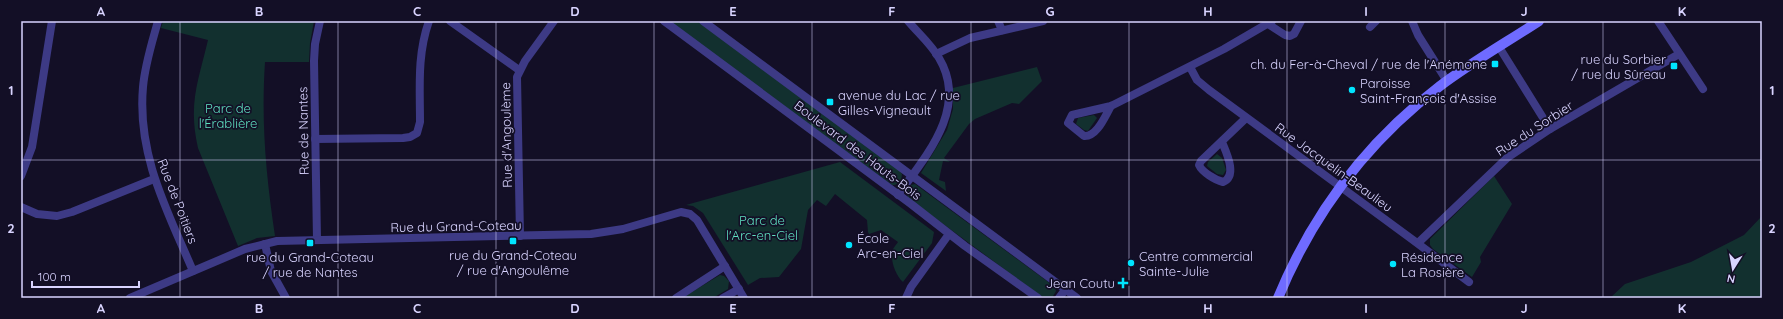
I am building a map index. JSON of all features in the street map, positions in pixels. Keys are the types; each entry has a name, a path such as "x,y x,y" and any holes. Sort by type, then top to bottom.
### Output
{"street":[{"path":"21,176 32,147 52,21"},
{"name":"Rue de Poitiers","path":"158,21 147,63 142,100 143,131 154,179 193,271"},
{"name":"Rue de Nantes","path":"317,240 314,60 316,35 320,21"},
{"path":"316,139 403,138 410,137 417,133 420,122 420,55 422,40 429,21"},
{"path":"450,21 519,70"},
{"name":"Rue d'Angoulème","path":"520,236 516,94 517,77 519,70 554,21"},
{"name":"Boulevard des Hauts-Bois","path":"664,21 949,234 1038,298"},
{"name":"Boulevard des Hauts-Bois","path":"703,21 1077,298"},
{"path":"898,195 937,139 945,122 948,95 946,77 942,64 936,54 908,21"},
{"path":"998,21 1002,30"},
{"path":"936,54 964,40 1043,21"},
{"path":"1111,106 1096,131 1089,136 1084,136 1068,123 1071,117 1075,114 1111,106 1190,67 1270,22 1284,35 1290,36 1294,34 1301,21"},
{"path":"1370,27 1376,21"},
{"path":"1412,21 1418,35 1447,81"},
{"path":"1278,298 1306,241 1340,186 1365,156 1414,107 1447,81 1540,21"},
{"path":"1658,21 1703,89"},
{"path":"1499,47 1550,130"},
{"name":"Rue du Sorbier","path":"1418,243 1500,163 1550,130 1679,54"},
{"name":"Rue Jacquelin-Beaulieu","path":"1190,67 1200,82 1246,118 1418,243 1469,282"},
{"path":"1222,142 1231,171 1228,179 1223,182 1210,175 1199,166 1222,142 1246,118"},
{"path":"21,207 37,214 57,216 72,212 154,179"},
{"name":"Rue du Grand-Coteau","path":"130,298 250,248 277,241 574,235 615,230 674,214 687,213 697,220 744,298"},
{"path":"906,298 911,287 949,234"},
{"path":"265,244 271,271 286,298"},
{"path":"676,298 725,266"},
{"path":"722,298 739,288"},
{"path":"1059,298 1065,290"}],"green space":[{"name":"Parc de l'Érablière","path":"163,21 314,21 310,43 309,62 265,62 265,149 275,236 257,238 238,246 198,148 195,132 194,106 198,81 208,40 161,28"},
{"path":"669,21 697,21 899,170 902,174 901,181 895,185 892,185"},
{"path":"1037,67 1042,81 1019,104 1012,103 975,119 969,124 944,158 950,162 943,161 939,180 945,182 946,191 921,173 947,130 953,109 953,88"},
{"path":"1094,115 1097,118 1088,131 1076,124 1078,118"},
{"path":"1217,154 1222,158 1226,170 1223,175 1217,174 1207,166 1208,162"},
{"name":"Parc de l'Arc-en-Ciel","path":"840,162 934,232 932,243 903,282 894,269 892,260 893,249 898,242 881,230 869,234 867,220 835,194 826,206 817,200 808,210 801,249 779,277 760,278 748,285 703,213 693,206 686,205"},
{"path":"1494,176 1512,204 1480,257 1481,262 1472,277 1433,249 1430,245 1430,239"},
{"path":"915,184 1055,287 1056,291 1052,298 1042,297 908,198 907,191 911,185"},
{"path":"1762,216 1762,298 1610,298 1625,284 1691,262 1744,235"},
{"path":"720,275 724,276 729,281 728,289 713,298 682,298"}],"place":[{"name":"ch. du Fer-à-Cheval / rue de l'Anémone","path":"1495,64"},
{"name":"rue du Sorbier / rue du Sûreau","path":"1674,66"},
{"name":"Paroisse Saint-François d'Assise","path":"1352,90"},
{"name":"avenue du Lac / rue Gilles-Vigneault","path":"830,102"},
{"name":"rue du Grand-Coteau / rue d'Angoulême","path":"513,241"},
{"name":"rue du Grand-Coteau / rue de Nantes","path":"310,243"},
{"name":"École Arc-en-Ciel","path":"849,245"},
{"name":"Centre commercial Sainte-Julie","path":"1131,263"},
{"name":"Résidence La Rosière","path":"1393,264"},
{"name":"Jean Coutu","path":"1123,283"}]}
